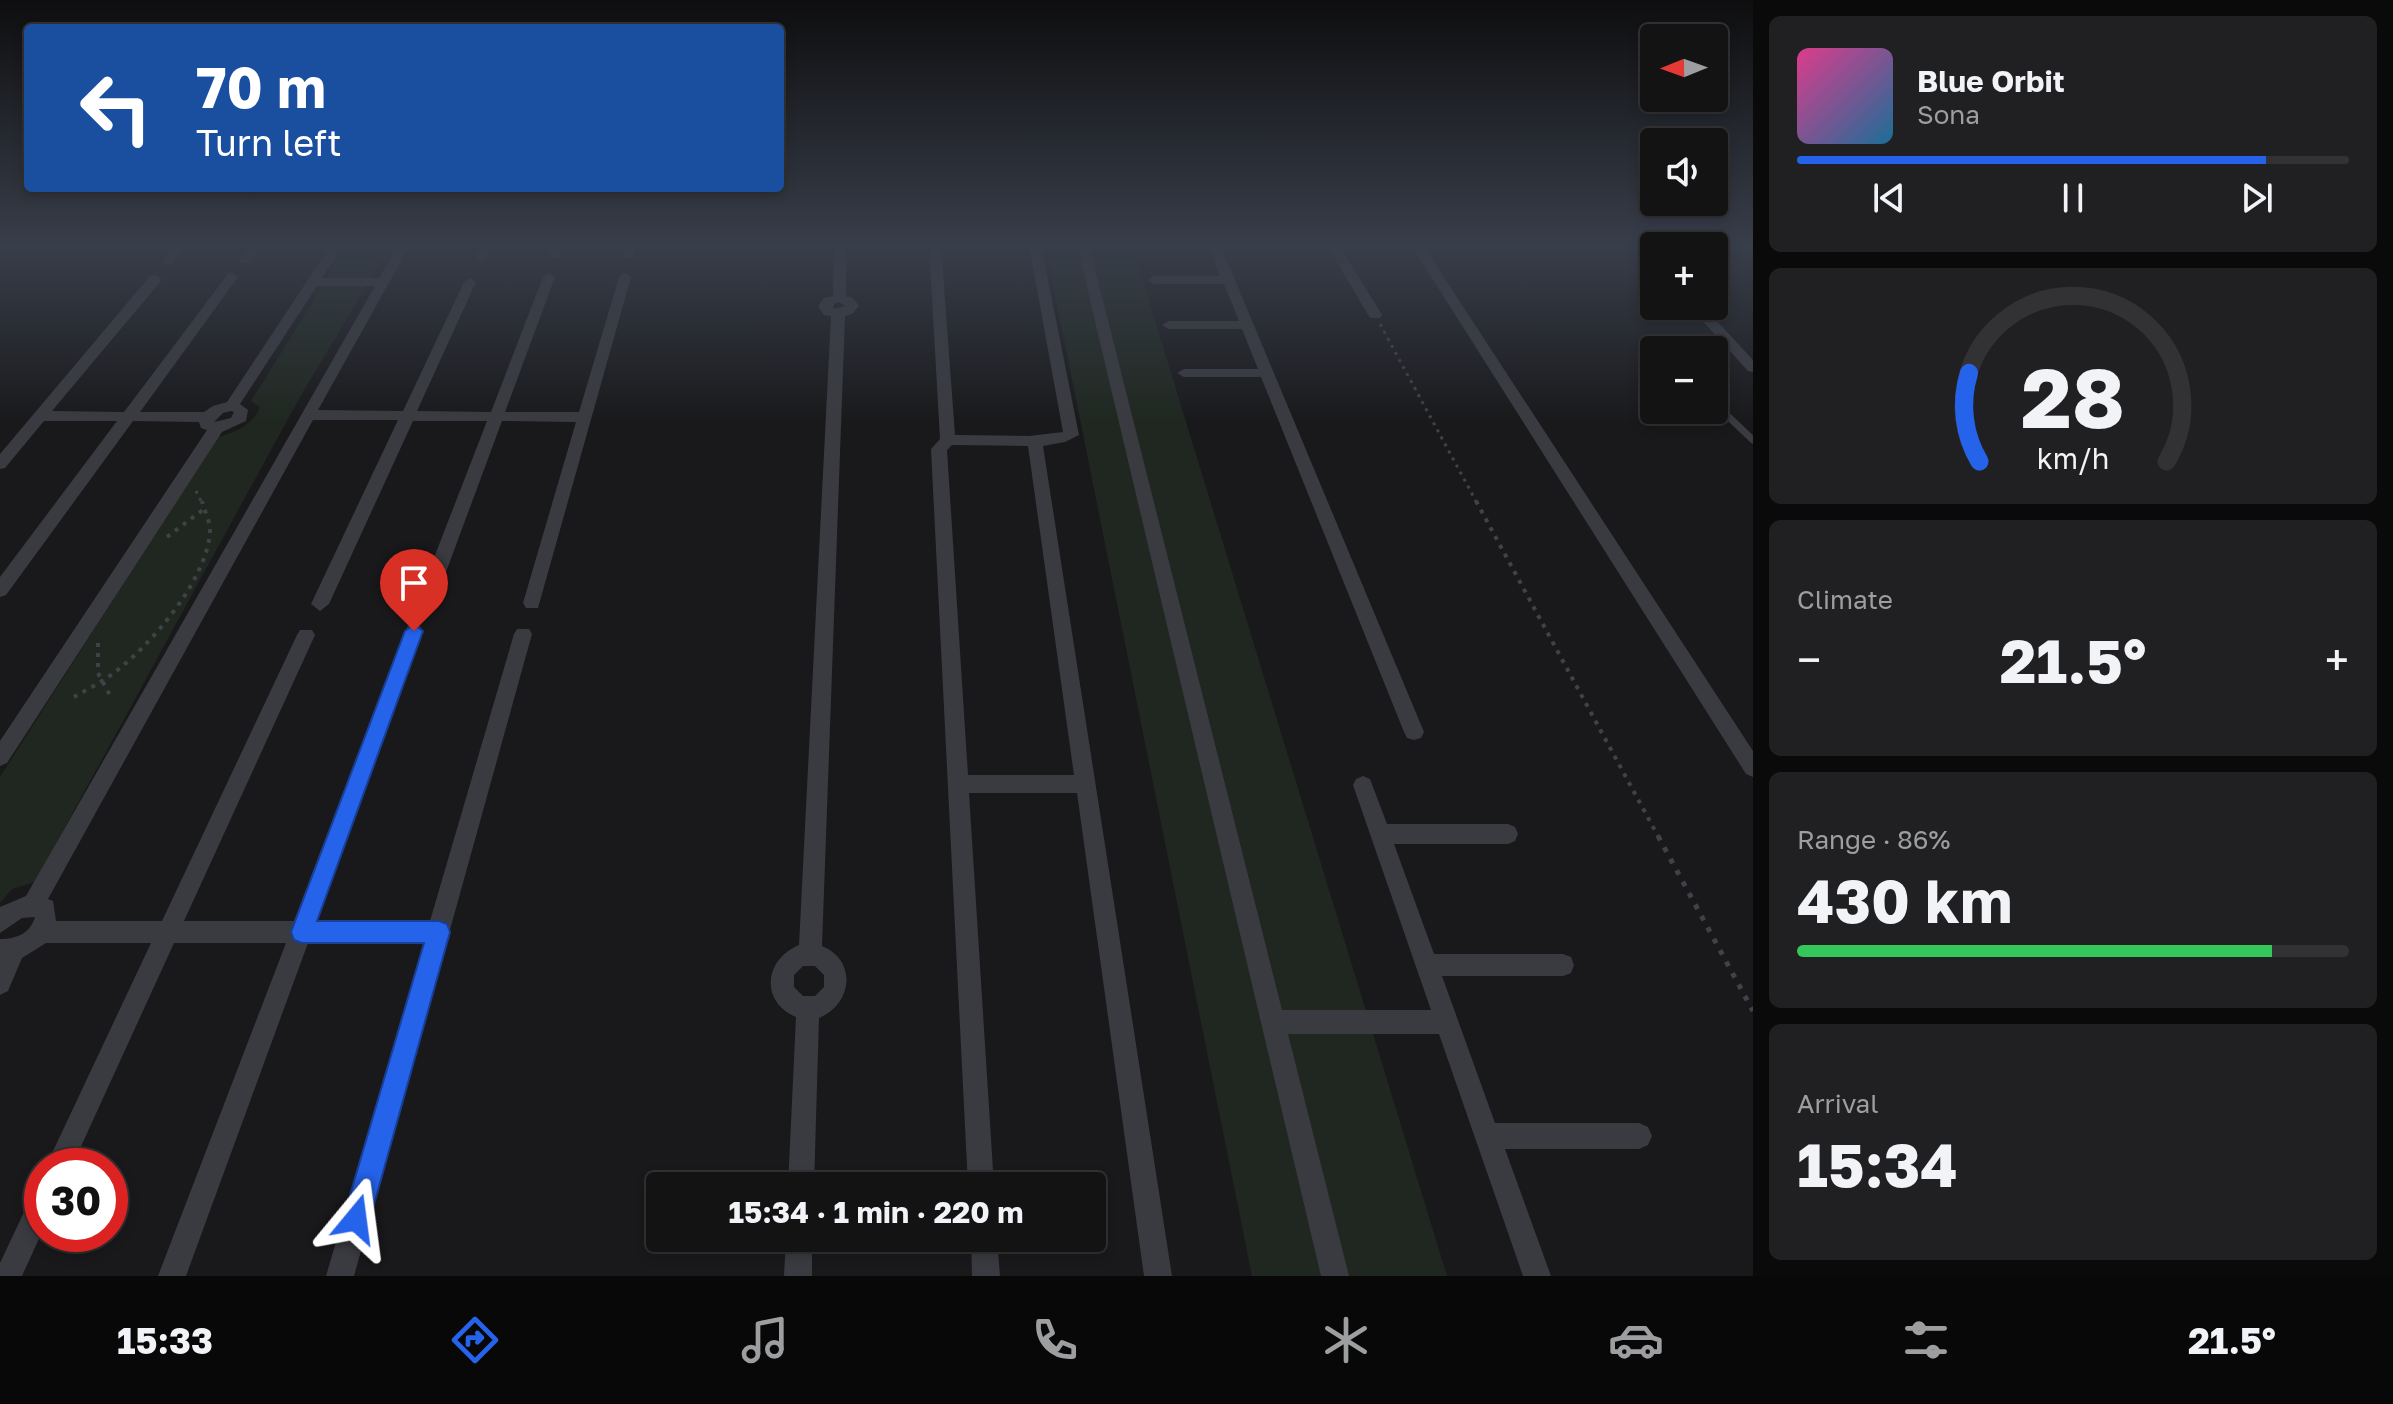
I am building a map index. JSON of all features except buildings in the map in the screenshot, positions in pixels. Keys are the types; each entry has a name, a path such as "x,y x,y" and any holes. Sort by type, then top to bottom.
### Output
{"street":[{"path":"0,464 134,305"},
{"path":"0,590 212,305"},
{"path":"0,757 183,478 218,409 232,406 298,305"},
{"path":"33,904 370,305"},
{"path":"320,604 460,305"},
{"path":"427,599 538,305"},
{"path":"532,603 617,305"},
{"path":"810,952 838,305"},
{"path":"939,305 948,440"},
{"path":"980,1172 939,449 948,440 1063,439 1071,435 1046,305"},
{"path":"1098,305 1335,1276"},
{"path":"1239,305 1414,732"},
{"path":"1369,305 1375,315"},
{"path":"1455,305 1753,768"},
{"path":"1709,320 1753,368"},
{"path":"1169,325 1247,325"},
{"path":"1184,373 1267,373"},
{"path":"308,415 586,417"},
{"path":"41,416 129,416 211,423"},
{"path":"1035,440 1158,1276"},
{"path":"172,1276 414,631"},
{"path":"340,1276 523,634"},
{"path":"67,1148 306,635"},
{"path":"958,784 1086,784"},
{"path":"1363,785 1537,1276"},
{"path":"1380,834 1508,834"},
{"path":"0,922 13,910 33,904 45,908 47,918 41,932 29,943 7,950 0,983"},
{"path":"41,932 439,932"},
{"path":"810,952 830,960 837,980 829,1001 808,1010 788,1001 781,980 790,960 810,952"},
{"path":"1427,965 1563,965"},
{"path":"802,1172 808,1010"},
{"path":"1274,1022 1447,1022"},
{"path":"1487,1136 1639,1136"},
{"path":"8,1276 24,1241"},
{"path":"798,1276 799,1252"},
{"path":"985,1252 986,1276"}],"lane":[{"path":"1728,416 1753,440"}],"path":[{"path":"1375,315 1753,1011"},
{"path":"74,697 111,675 141,649 177,606 206,557 210,528 200,496 183,478"}],"shaded area":[{"path":"311,305 355,305 300,397 35,882 12,889 0,903 0,777 216,438 242,427 257,414 260,407 251,401"},
{"path":"1057,305 1150,305 1447,1276 1252,1276"}],"route":[{"path":"356,1219 439,932 302,932 414,631"}]}
